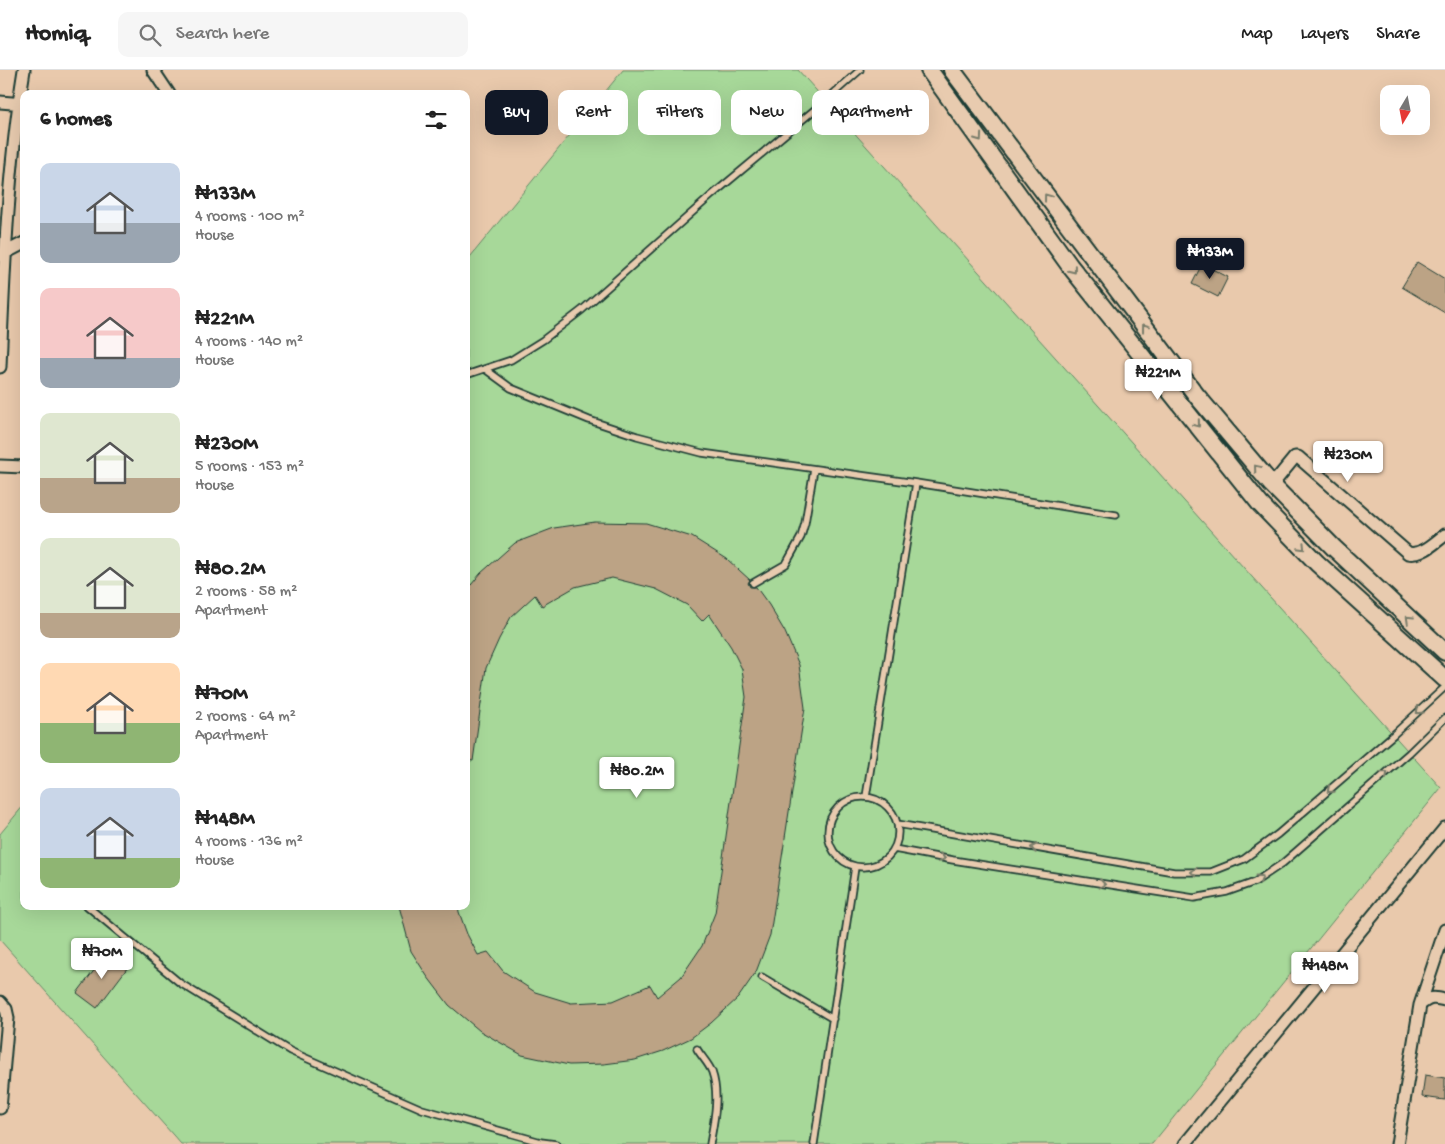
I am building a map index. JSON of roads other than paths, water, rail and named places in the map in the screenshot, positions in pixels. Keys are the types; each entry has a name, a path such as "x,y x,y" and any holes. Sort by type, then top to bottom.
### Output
{"main road":[{"path":"929,70 1070,266 1260,504 1317,563 1445,678"},
{"path":"952,70 1197,396 1272,485 1348,561 1445,652"}],"street":[{"path":"22,90 24,70"},
{"path":"153,70 166,90"},
{"path":"0,102 20,104"},
{"path":"0,367 2,254 20,112"},
{"path":"2,254 20,245"},
{"path":"1272,485 1295,457 1298,457 1408,553 1420,552 1445,535"},
{"path":"0,466 20,467"},
{"path":"1185,1144 1445,828"},
{"path":"1397,1144 1420,1005 1445,930"},
{"path":"1420,1005 1426,999 1437,998 1445,1000"},
{"path":"0,1002 6,1009 8,1018 0,1108"},
{"path":"1185,1144 1192,1144"}],"lane":[{"path":"470,374 511,360 543,340 582,310 712,195 860,70"},
{"path":"485,369 511,388 589,420 637,436 702,453 916,483 1116,515"},
{"path":"753,583 786,564 801,538 814,469"},
{"path":"866,797 916,483"},
{"path":"897,824 1174,872 1211,872 1244,859 1278,834 1393,735 1445,687"},
{"path":"894,849 952,860 1194,898 1227,892 1255,882 1283,863 1402,759 1445,718"},
{"path":"858,797 875,799 889,809 897,824 898,837 894,849 889,856 882,862 864,868 846,864 839,858 833,852 827,834 828,825 835,810 849,800 858,797"},
{"path":"814,1144 855,867"},
{"path":"92,910 180,983 290,1051 422,1109 541,1142 556,1144"},
{"path":"762,977 833,1019"},
{"path":"696,1049 712,1071 716,1094 710,1144"}]}
